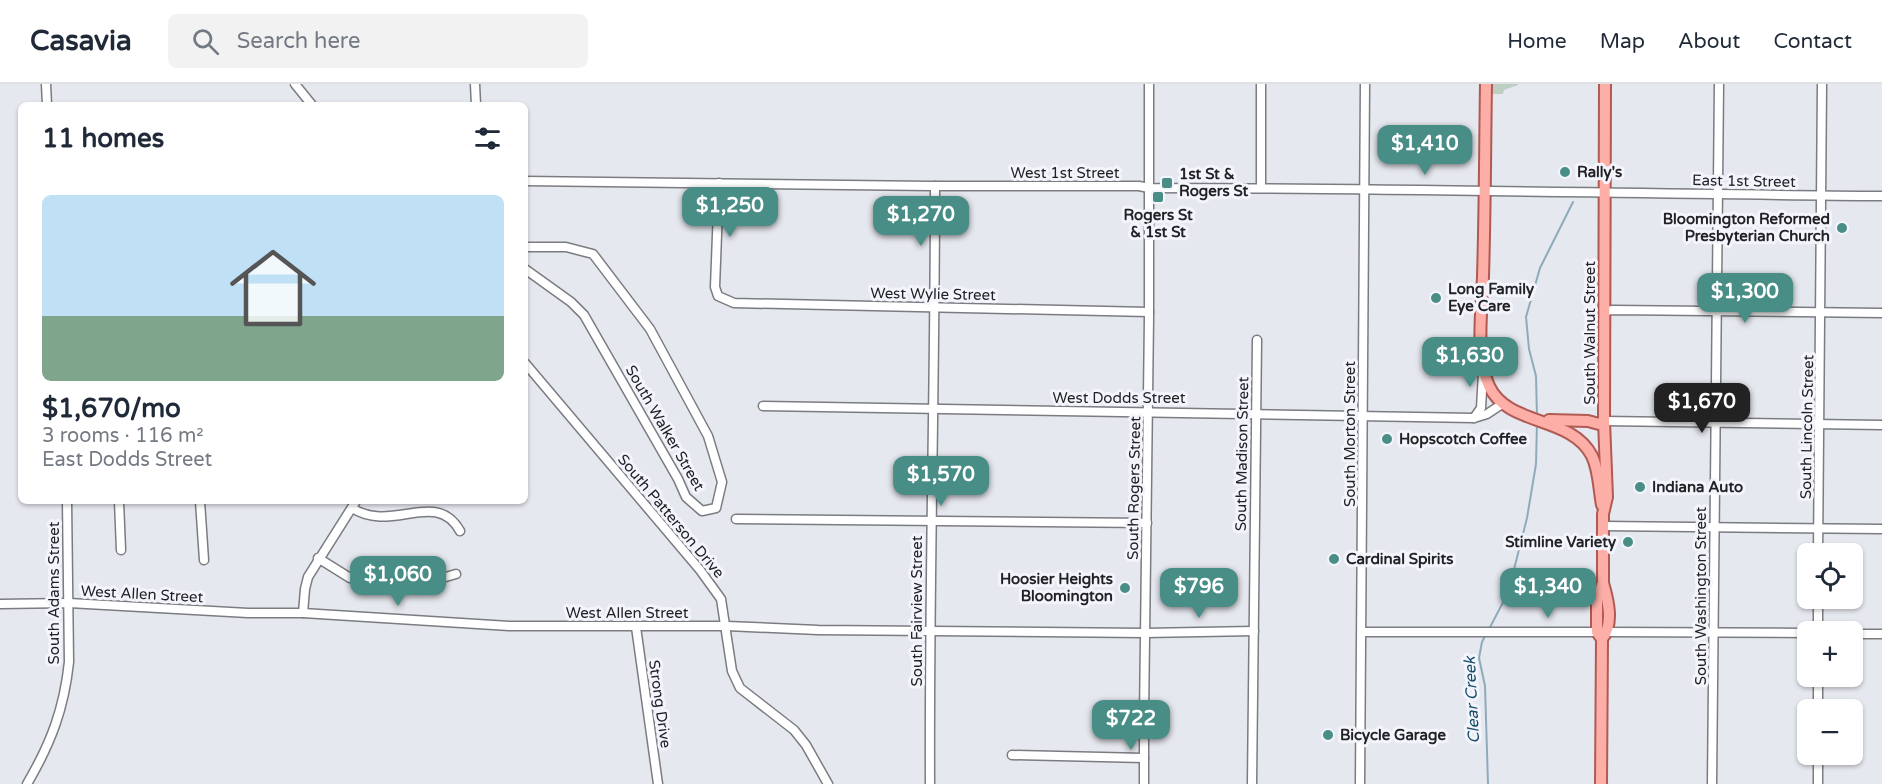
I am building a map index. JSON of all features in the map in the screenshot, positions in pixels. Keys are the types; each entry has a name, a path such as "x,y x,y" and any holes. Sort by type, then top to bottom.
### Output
{"main road":[{"path":"1486,84 1481,314 1483,364 1489,386 1502,404 1527,416 1553,423 1585,445 1596,467 1603,520"},
{"name":"South Walnut Street","path":"1601,784 1602,634 1597,600 1603,582 1603,520 1607,497 1604,416 1605,84"},
{"path":"1553,423 1588,421 1599,424 1604,416"}],"street":[{"path":"45,84 47,102"},
{"path":"295,84 310,102"},
{"path":"475,84 476,102"},
{"name":"South Rogers Street","path":"1144,784 1149,413 1149,84"},
{"path":"1261,188 1262,84"},
{"name":"South Morton Street","path":"1360,784 1365,84"},
{"name":"South Washington Street","path":"1712,784 1719,84"},
{"name":"South Lincoln Street","path":"1818,543 1822,84"},
{"name":"West 1st Street","path":"528,181 1484,189 1605,193"},
{"name":"West Wylie Street","path":"719,183 715,287 718,296 734,303 1149,312"},
{"name":"South Fairview Street","path":"930,784 929,631 935,186"},
{"name":"East 1st Street","path":"1605,193 1882,195"},
{"name":"South Walker Street","path":"528,247 566,247 593,254 650,328 708,436 722,482 716,508 702,511 686,497 678,478 584,315 571,302 528,271"},
{"path":"1605,312 1611,310 1882,313"},
{"name":"South Madison Street","path":"1252,784 1257,340"},
{"path":"1474,418 1481,408 1483,364"},
{"name":"South Patterson Drive","path":"528,367 700,570 721,599 727,626 732,671 740,688 794,730 828,784"},
{"name":"West Dodds Street","path":"763,406 1474,418 1487,414 1502,404"},
{"path":"1604,416 1715,422 1882,425"},
{"name":"South Adams Street","path":"27,784 44,756 59,717 69,662 67,504"},
{"path":"119,504 121,550"},
{"path":"200,504 204,560"},
{"path":"303,613 304,589 308,577 318,558 354,505 367,516 384,518 437,512 450,518 460,531"},
{"path":"736,519 931,519 1147,523"},
{"path":"1603,520 1714,527 1882,529"},
{"path":"318,558 350,579 369,583 410,577 432,581 456,574"},
{"name":"West Allen Street","path":"0,603 69,603 248,613 303,613 508,626 727,626 818,630 1145,633 1254,631"},
{"name":"Strong Drive","path":"636,627 658,784"},
{"path":"1362,632 1797,633"},
{"path":"1863,634 1882,634"},
{"path":"1012,755 1144,758"},
{"path":"1818,765 1818,784"}],"green space":[{"path":"1492,84 1518,85 1504,90 1503,94 1492,94"}],"waterway":[{"name":"Clear Creek","path":"1537,417 1536,376 1529,349 1526,317 1540,268 1573,202"},
{"name":"Clear Creek","path":"1488,631 1508,593 1527,518 1536,464 1537,422"},
{"name":"Clear Creek","path":"1485,636 1479,658 1485,686 1488,784"}],"place":[{"name":"Rally's","path":"1565,172"},
{"name":"1st St & Rogers St","path":"1167,183"},
{"name":"Rogers St & 1st St","path":"1158,197"},
{"name":"Bloomington Reformed Presbyterian Church","path":"1842,228"},
{"name":"Long Family Eye Care","path":"1436,298"},
{"name":"Hopscotch Coffee","path":"1387,439"},
{"name":"Indiana Auto","path":"1640,487"},
{"name":"Stimline Variety","path":"1628,542"},
{"name":"Cardinal Spirits","path":"1334,559"},
{"name":"Hoosier Heights Bloomington","path":"1125,588"},
{"name":"Bicycle Garage","path":"1328,735"}]}
